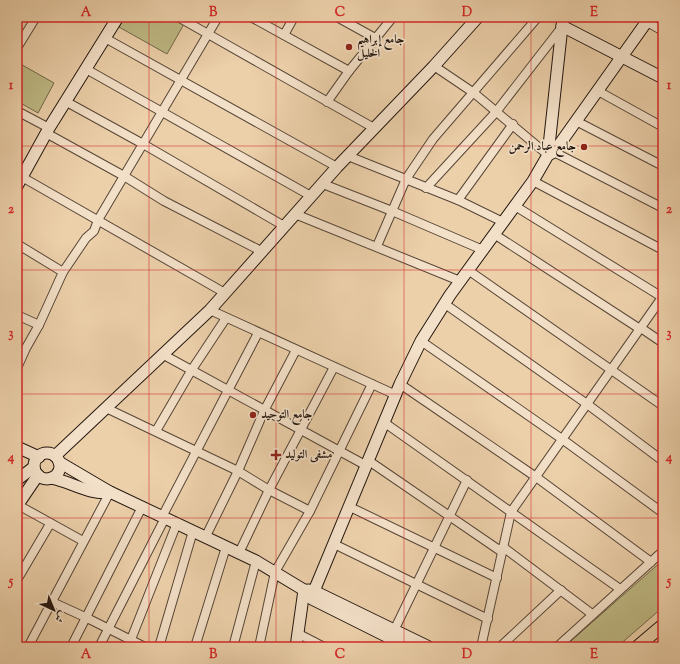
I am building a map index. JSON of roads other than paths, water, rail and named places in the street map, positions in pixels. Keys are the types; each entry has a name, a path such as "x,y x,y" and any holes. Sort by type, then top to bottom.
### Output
{"main road":[{"path":"20,182 48,131 118,17"},
{"path":"51,478 58,472 57,459 106,408 210,310 337,167 434,66 478,17"},
{"path":"296,647 297,633 309,590 334,544 398,389 421,341 460,281 534,181 551,153 598,91 648,20"},
{"path":"551,153 563,21 622,57 663,78"},
{"path":"17,447 37,466 47,479 51,478 69,482 95,492 110,492"},
{"path":"17,506 37,466 46,453 110,492 206,536 256,561 309,590 312,599 408,647"},
{"path":"17,480 37,466"},
{"path":"637,647 663,625"},
{"path":"391,638 429,647"}],"street":[{"path":"17,48 36,17"},
{"path":"178,17 374,128"},
{"path":"17,368 39,325 63,272 86,238 94,231 98,220 218,17"},
{"path":"251,17 349,71"},
{"path":"284,35 294,17"},
{"path":"337,17 375,38"},
{"path":"326,102 393,17"},
{"path":"377,246 406,179 433,139 538,17"},
{"path":"648,20 663,31"},
{"path":"426,188 496,112 563,21"},
{"path":"105,38 337,167"},
{"path":"434,66 474,93 496,112 551,153 663,208"},
{"path":"86,69 311,196"},
{"path":"598,91 663,127"},
{"path":"66,102 143,144 284,226"},
{"path":"17,111 164,201 263,252"},
{"path":"576,121 663,166"},
{"path":"458,200 512,124"},
{"path":"348,156 458,200 503,222"},
{"path":"534,181 663,250"},
{"path":"20,182 98,220 225,293"},
{"path":"323,184 392,211 483,250"},
{"path":"480,647 488,619 511,512 662,300 515,206"},
{"path":"295,214 377,246 460,281"},
{"path":"494,234 663,343"},
{"path":"17,244 63,272"},
{"path":"468,270 663,406"},
{"path":"445,304 587,404 663,461"},
{"path":"210,310 372,384 398,389 536,477 651,562"},
{"path":"17,315 39,325"},
{"path":"156,431 191,371 226,318"},
{"path":"100,647 197,450 258,333"},
{"path":"421,341 562,439 663,513"},
{"path":"206,536 238,471 264,411 296,350"},
{"path":"162,354 340,452 368,464 503,549 592,614"},
{"path":"240,553 269,490 334,367"},
{"path":"260,647 275,572 310,511 372,384"},
{"path":"106,408 197,450 310,511"},
{"path":"385,422 620,590"},
{"path":"391,638 467,480"},
{"path":"28,647 110,492"},
{"path":"17,506 83,541"},
{"path":"71,647 142,507"},
{"path":"350,507 497,578"},
{"path":"130,644 177,523"},
{"path":"17,580 50,524"},
{"path":"159,647 193,531"},
{"path":"334,544 488,619"},
{"path":"195,647 226,547"},
{"path":"557,647 663,551"},
{"path":"233,647 256,561"},
{"path":"500,647 561,590"},
{"path":"52,602 109,629 130,644 145,647"},
{"path":"297,633 324,647"}],"place":[{"name":"جامع إبراهيم الخليل","path":"349,47"},
{"name":"جامع عباد الرحمن","path":"584,147"},
{"name":"جامع التوحيد","path":"253,415"},
{"name":"مشفى التوليد","path":"276,455"}]}
